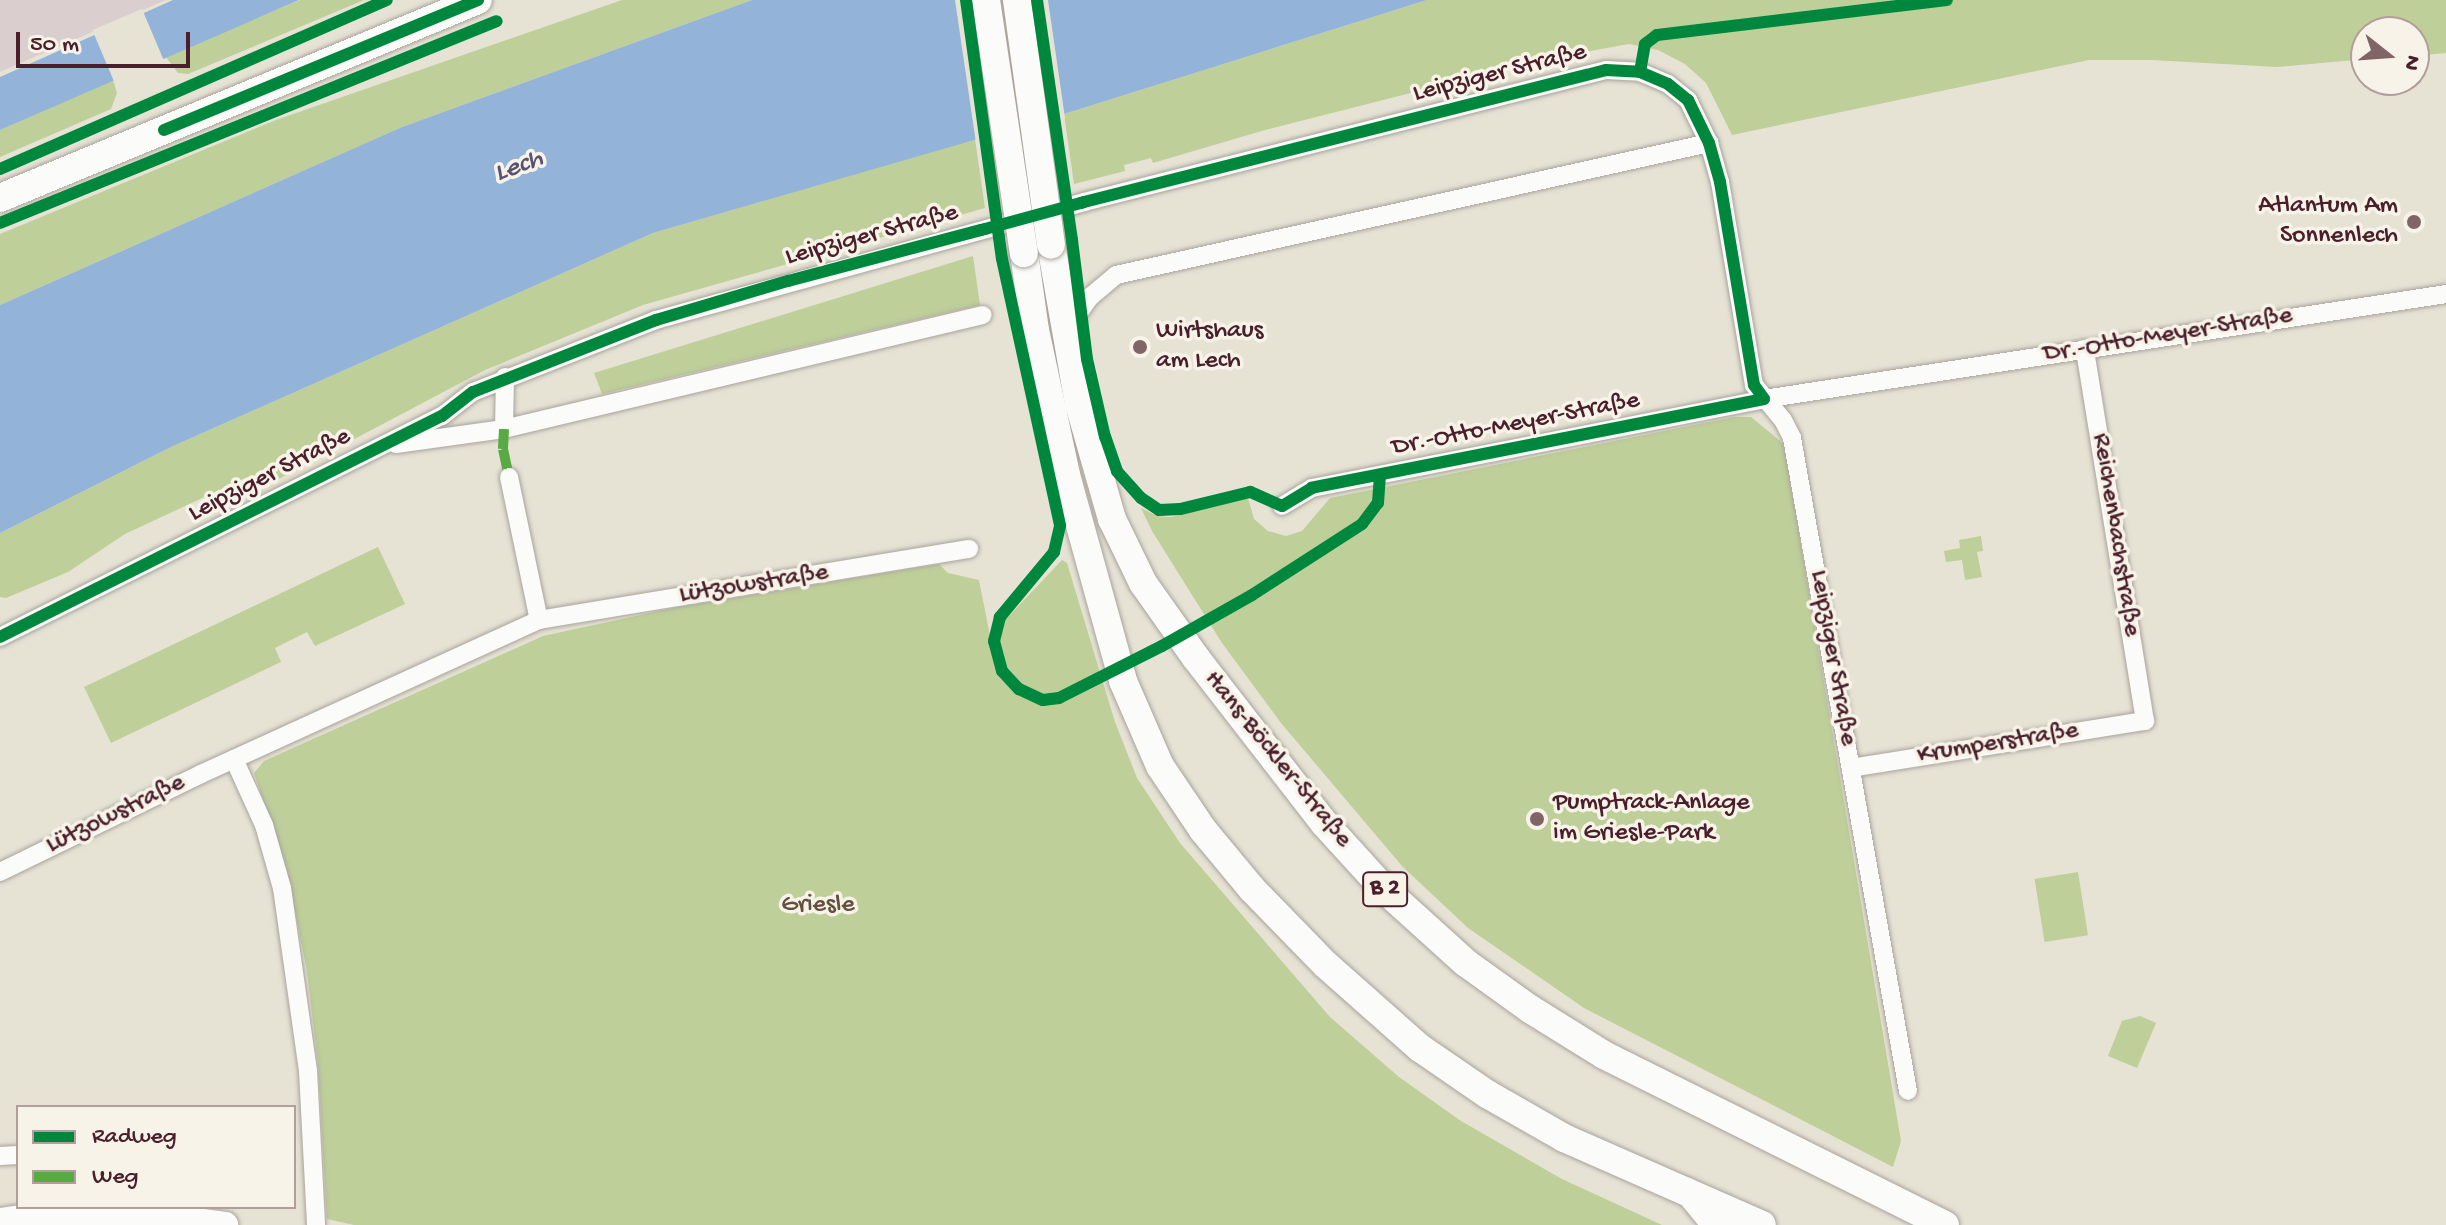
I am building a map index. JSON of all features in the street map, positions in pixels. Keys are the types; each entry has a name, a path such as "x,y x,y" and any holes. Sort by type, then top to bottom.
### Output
{"main road":[{"path":"0,198 478,0"},
{"name":"B 2","path":"986,0 1037,249 1066,331"},
{"name":"B 2","path":"1017,0 1037,249 1035,330 1066,475 1123,681 1160,766 1203,830 1252,889 1325,964 1420,1048 1487,1094 1564,1138 1762,1225"},
{"name":"Hans-Böckler-Straße","path":"1066,331 1097,478 1112,519 1143,583 1196,658 1324,823 1384,889 1466,963 1530,1009 1604,1055 1945,1225"}],"street":[{"name":"Leipziger Straße","path":"0,637 374,447 442,416 473,392 656,320 788,281 1606,70 1640,72 1668,84 1688,100 1709,143 1720,182 1754,385 1783,420 1792,438 1908,1091"},
{"path":"1066,331 1090,297 1116,275 1709,143"},
{"name":"Dr.-Otto-Meyer-Straße","path":"1282,506 1312,488 1764,399 2446,294"},
{"name":"Leipziger Straße","path":"374,447 504,429 983,315"},
{"name":"Reichenbachstraße","path":"2085,349 2145,721"},
{"path":"504,429 505,377"},
{"path":"509,477 539,620"},
{"name":"Lützowstraße","path":"0,872 234,759 539,620 969,549"},
{"name":"Krumperstraße","path":"1851,768 2145,721"},
{"path":"234,759 264,825 282,888 308,1071 303,1145 316,1225"},
{"path":"1687,1191 1715,1225"},
{"path":"0,1221 36,1216 142,1214 225,1225"}],"shaded area":[{"path":"0,0 166,0 0,72"}],"green space":[{"path":"300,0 364,0 188,74 178,73 165,56"},
{"path":"622,0 752,0 402,127 0,305 0,234 276,120"},
{"path":"1427,0 2446,0 2446,53 2430,54 2430,16 2350,16 2350,60 2277,67 2089,60 1732,135 1706,83 1685,64 1658,50 1629,44 1541,60 1265,130 1153,163 1151,158 1124,165 1125,171 1074,184 1064,114"},
{"path":"113,80 117,93 111,109 0,157 0,130"},
{"path":"975,139 985,208 643,305 485,370 275,481 243,479 125,534 68,572 6,598 0,597 0,533 171,447 653,233"},
{"path":"973,256 980,305 602,394 594,373"},
{"path":"1734,417 1751,417 1784,444 1901,1141 1893,1167 1584,1008 1468,928 1402,866 1281,723 1222,643 1152,531 1141,508 1157,516 1171,517 1248,498 1254,519 1268,531 1286,536 1302,531 1330,498"},
{"path":"1981,536 1983,551 1977,552 1982,577 1965,580 1962,560 1946,562 1944,551 1960,548 1959,540"},
{"path":"378,547 405,604 315,646 307,632 275,648 281,662 111,743 84,687"},
{"name":"Griesle","path":"1062,560 1067,563 1115,722 1137,778 1180,843 1330,1017 1399,1077 1461,1121 1562,1179 1662,1225 354,1225 327,1219 318,1063 307,972 287,870 254,773 264,761 543,636 673,608 939,564 948,573 979,580 990,636"},
{"path":"2078,872 2088,935 2045,942 2035,879"},
{"path":"2140,1016 2156,1023 2137,1068 2108,1056 2122,1021"}],"water":[{"path":"173,0 299,0 0,130 0,77"},
{"name":"Lech","path":"752,0 1427,0 1064,114 653,233 171,447 0,533 0,305 402,127"}],"pier":[{"path":"955,0 1048,0 1065,118 976,143"},
{"path":"142,9 164,61 114,82 92,30"}],"marked path":[{"path":"504,429 503,449 509,477"}],"cycle path":[{"path":"0,169 387,0"},
{"path":"164,130 478,0"},
{"path":"966,0 1002,259 1060,526 1054,552 1000,617 994,641 1002,671 1019,689 1043,700 1059,698 1162,646 1252,595 1362,524 1378,503 1380,475"},
{"path":"0,637 442,416 473,392 656,320 788,281 985,229 1081,203 1084,202 1606,70 1640,72 1668,84 1688,100 1709,143 1720,182 1754,385 1764,399 1312,488 1282,506 1250,492 1180,509 1159,510 1141,498 1117,471 1105,437 1087,359 1072,240 1037,0"},
{"path":"1640,72 1645,44 1657,35 1947,0"},
{"path":"0,223 497,21"}],"place":[{"name":"Atlantum Am Sonnenlech","path":"2414,222"},
{"name":"Wirtshaus am Lech","path":"1140,347"},
{"name":"Pumptrack-Anlage im Griesle-Park","path":"1537,819"}]}
